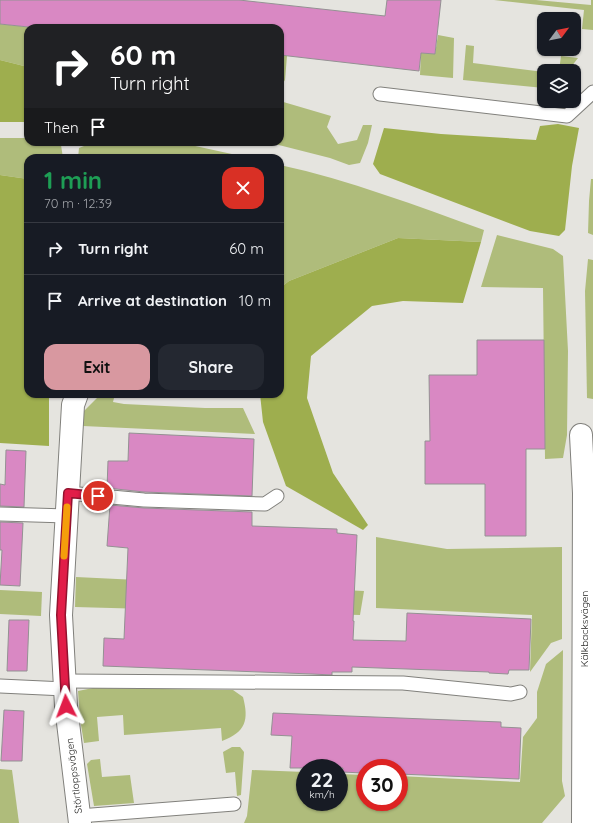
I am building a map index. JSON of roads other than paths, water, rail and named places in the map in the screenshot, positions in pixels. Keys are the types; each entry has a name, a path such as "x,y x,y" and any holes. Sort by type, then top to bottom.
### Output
{"street":[{"name":"Störtloppsvägen","path":"76,398 73,405 61,615 65,685 80,820"},
{"name":"Kälkbacksvägen","path":"581,435 584,494 583,823"}],"lane":[{"path":"380,94 567,116 593,92"},
{"path":"68,493 144,500 265,504 277,496"},
{"path":"0,514 67,516"},
{"path":"0,686 403,684 511,694 520,692"},
{"path":"80,820 234,804"}]}
